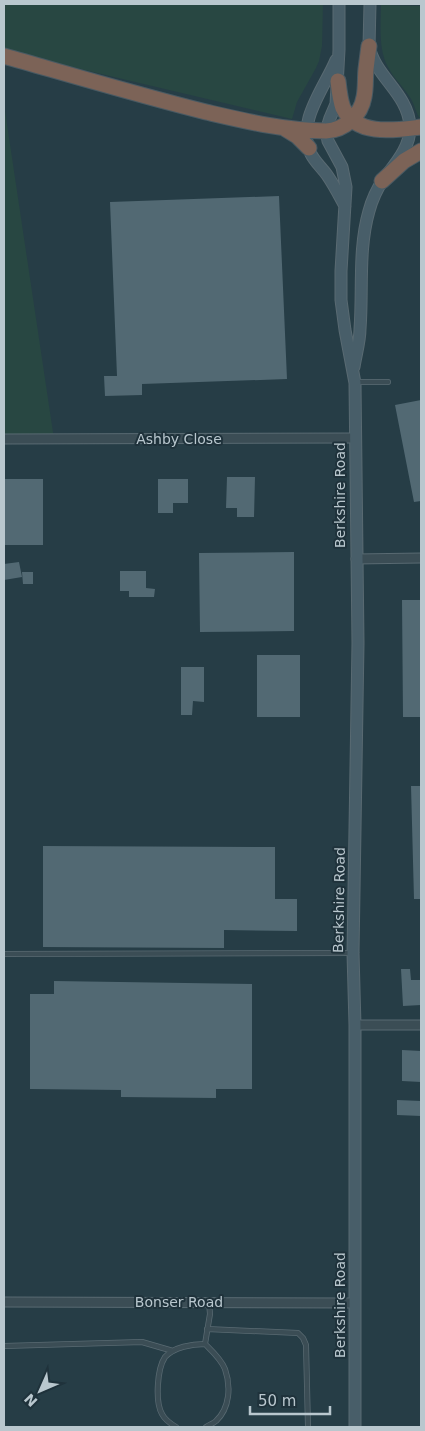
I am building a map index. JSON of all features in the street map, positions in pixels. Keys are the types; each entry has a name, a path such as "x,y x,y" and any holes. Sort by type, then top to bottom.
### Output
{"highway":[{"path":"4,56 181,106 228,117 277,126 331,131 343,127 352,120 360,108 364,99 369,46"},
{"path":"338,81 342,106 352,120 364,127 376,129 416,127"},
{"path":"277,126 296,136 309,148"},
{"path":"382,181 404,161 421,152"}],"main road":[{"path":"326,131 336,104 339,4"},
{"name":"Berkshire Road","path":"355,1427 355,1025 353,953 358,643 354,378 360,330 364,235 372,201 382,181 402,155 409,136 416,127 402,99 378,67 370,52 370,4"},
{"path":"339,50 330,75 310,110 307,130 309,148 345,206"},
{"name":"Berkshire Road","path":"326,131 328,141 340,161 345,175 346,187 340,271 341,300 354,378"}],"street":[{"name":"Ashby Close","path":"4,440 355,438"},
{"path":"356,559 421,558"},
{"path":"355,1025 421,1025"},
{"name":"Bonser Road","path":"4,1302 355,1303"}],"lane":[{"path":"354,378 388,382"},
{"path":"4,954 353,953"},
{"path":"205,1344 210,1314 209,1302"},
{"path":"208,1329 298,1333 306,1345 308,1427"},
{"path":"4,1346 142,1342 173,1351"},
{"path":"176,1427 169,1423 162,1414 158,1394 158,1378 161,1366 166,1357 173,1351 194,1344 205,1344 219,1359 224,1368 230,1389 224,1410 216,1421 206,1427"}],"green space":[{"path":"4,4 323,4 322,46 319,61 297,102 292,119 4,51"},
{"path":"381,5 421,6 421,119 411,99 390,71 385,60 381,37"},
{"path":"4,104 54,439 4,439"}],"building":[{"path":"279,196 287,379 142,384 142,395 105,396 104,376 117,376 110,202"},
{"path":"421,400 421,501 414,502 395,405"},
{"path":"227,477 255,477 254,517 237,517 237,508 226,508"},
{"path":"4,479 43,479 43,545 4,545"},
{"path":"158,479 188,479 188,503 173,503 173,513 158,513"},
{"path":"294,552 294,631 200,632 199,553"},
{"path":"19,562 22,577 4,580 4,564"},
{"path":"120,571 146,571 146,588 155,589 154,597 129,597 129,591 120,591"},
{"path":"22,572 33,572 33,584 23,584"},
{"path":"402,600 421,600 421,717 403,717"},
{"path":"257,655 300,655 300,717 257,717"},
{"path":"181,667 204,667 204,702 193,701 192,715 181,715"},
{"path":"411,786 421,786 421,899 414,899"},
{"path":"43,846 275,847 275,899 297,899 297,931 224,930 224,948 43,947"},
{"path":"401,969 410,969 411,980 421,980 421,1005 403,1006"},
{"path":"54,981 252,984 252,1089 216,1089 216,1098 121,1097 121,1090 30,1089 30,994 54,994"},
{"path":"402,1050 421,1051 421,1082 402,1081"},
{"path":"397,1100 421,1101 421,1116 397,1115"}]}
